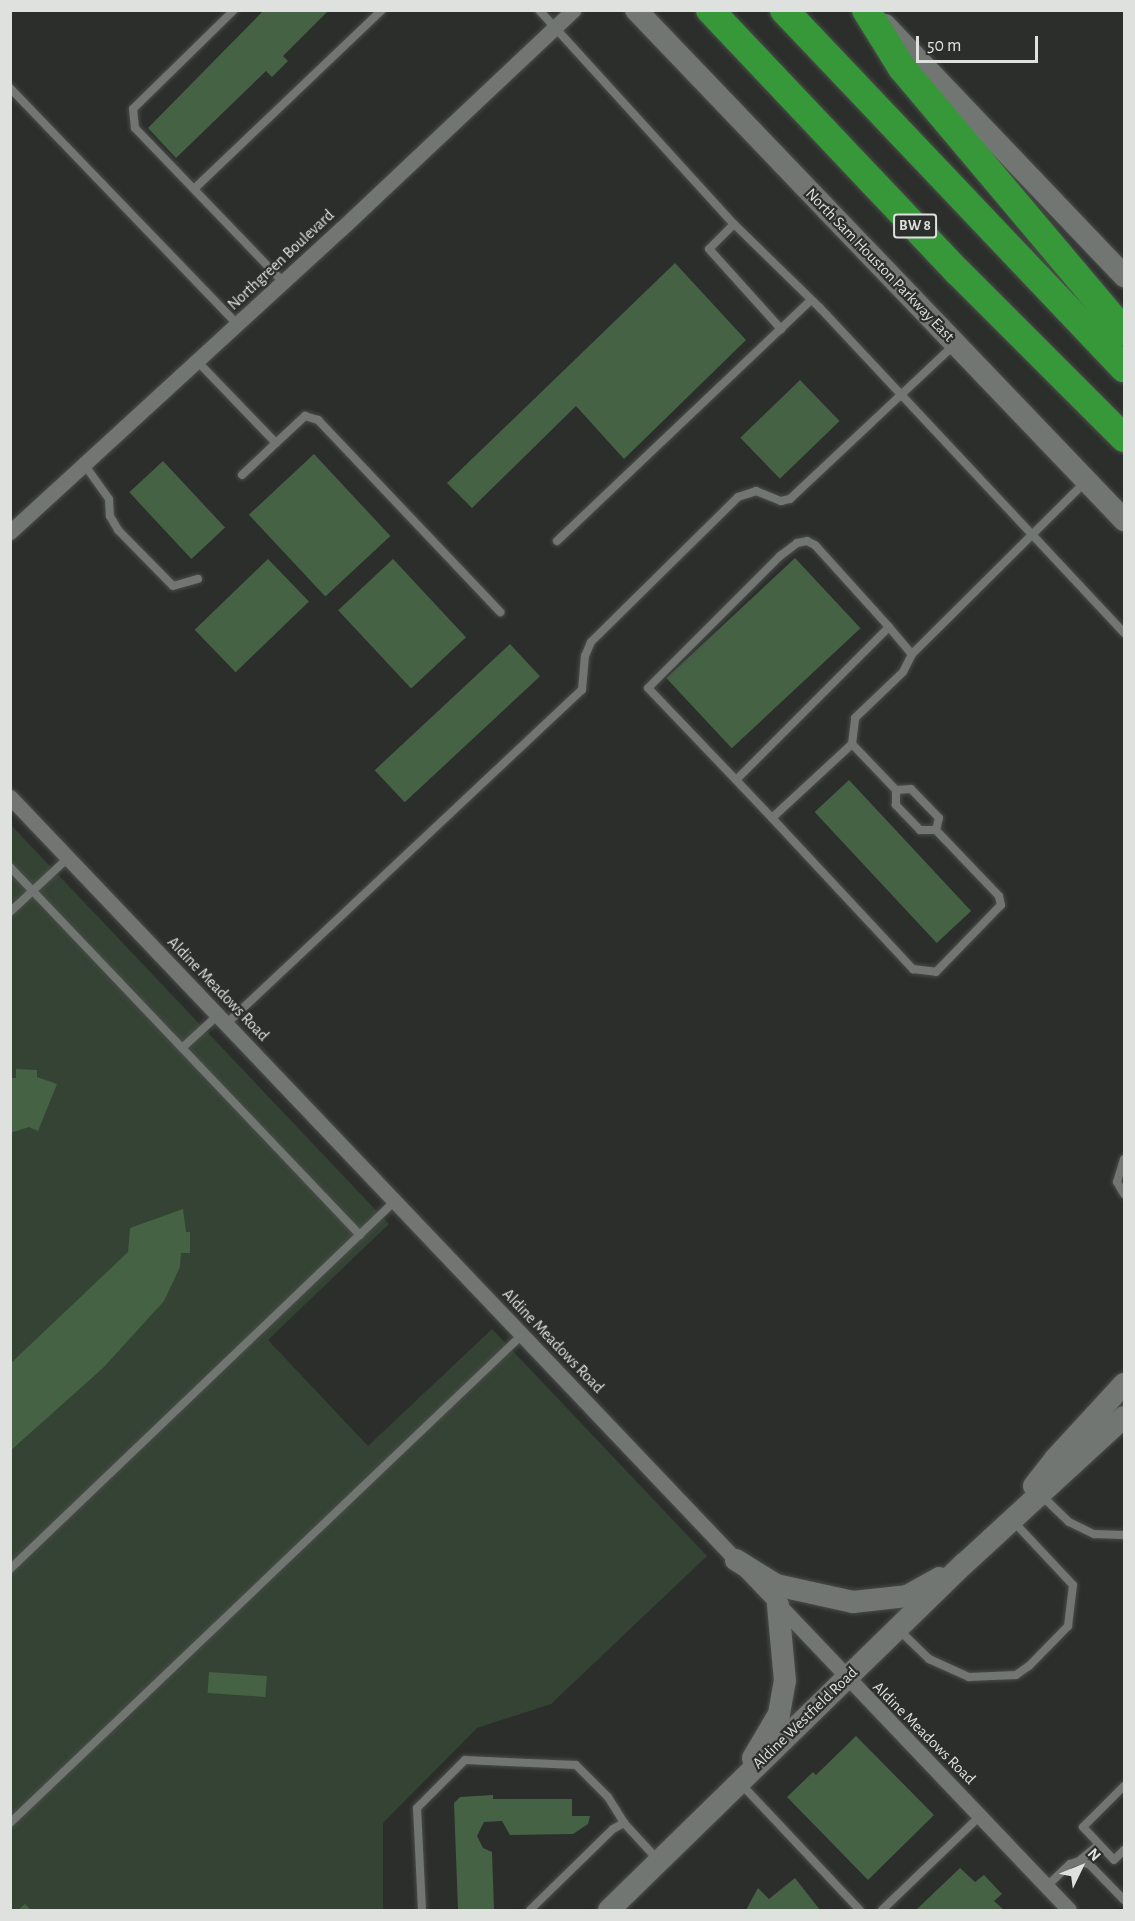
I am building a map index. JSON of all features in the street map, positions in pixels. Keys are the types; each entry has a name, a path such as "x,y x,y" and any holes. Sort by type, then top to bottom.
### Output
{"highway":[{"path":"784,10 1125,368"},
{"path":"866,10 902,68 1125,333"},
{"name":"BW 8","path":"715,17 958,272 1125,438"}],"main road":[{"name":"North Sam Houston Parkway East","path":"636,10 1125,520"},
{"path":"871,10 1125,276"},
{"name":"Aldine Westfield Road","path":"1008,1524 1054,1459 1125,1384"},
{"name":"Aldine Westfield Road","path":"609,1911 964,1564 1125,1417"},
{"path":"736,1560 776,1585 853,1602 907,1596 964,1564"},
{"path":"739,1782 779,1714 785,1681 778,1605"}],"street":[{"name":"Northgreen Boulevard","path":"10,532 283,282 573,10"},
{"name":"Aldine Meadows Road","path":"10,797 523,1334 846,1679 1069,1911"}],"lane":[{"path":"234,10 134,109 135,128 283,282"},
{"path":"194,189 382,10"},
{"path":"539,10 734,224 811,300 1125,633"},
{"path":"10,88 237,324"},
{"path":"734,224 709,249 781,329"},
{"path":"557,541 811,300"},
{"path":"182,1048 222,1019 582,690 585,656 591,642 738,497 756,491 781,501 790,499 956,344"},
{"path":"197,361 276,443"},
{"path":"242,475 305,416 318,420 500,612"},
{"path":"84,464 109,499 110,516 117,530 173,586 198,579"},
{"path":"772,818 852,744 855,718 903,672 912,654 1086,481"},
{"path":"852,744 896,790 897,805 920,830 936,830 999,896 1002,905 936,972 913,969 648,688 780,556 797,543 807,541 912,654"},
{"path":"736,780 889,627"},
{"path":"896,790 912,789 939,818 936,830"},
{"path":"10,912 68,858"},
{"path":"10,867 360,1235"},
{"path":"1125,1159 1117,1182 1125,1194"},
{"path":"10,1569 395,1202"},
{"path":"10,1823 523,1334"},
{"path":"1040,1494 1069,1522 1094,1534 1125,1535"},
{"path":"898,1628 929,1659 969,1677 1016,1675 1029,1666 1068,1626 1073,1585 1008,1524"},
{"path":"422,1911 417,1808 465,1760 576,1765 608,1797 624,1822 659,1861"},
{"path":"739,1782 860,1911"},
{"path":"1125,1786 1083,1827 1113,1860 1125,1850"},
{"path":"882,1911 980,1816"},
{"path":"530,1911 613,1829 624,1822"},
{"path":"1046,1887 1070,1864 1079,1861 1099,1844"},
{"path":"1079,1861 1090,1865 1125,1900"}],"green space":[{"path":"11,825 389,1224 268,1340 368,1446 492,1329 707,1556 551,1704 477,1728 383,1823 383,1910 11,1910"}],"building":[{"path":"264,10 329,10 283,56 288,61 272,77 266,71 176,158 148,128"},
{"path":"675,263 746,340 624,459 576,406 472,508 447,483"},
{"path":"800,380 840,421 780,479 740,438"},
{"path":"314,454 390,536 325,597 249,515"},
{"path":"163,461 225,528 191,559 129,492"},
{"path":"795,558 860,628 732,748 666,678"},
{"path":"268,559 309,601 236,672 195,630"},
{"path":"393,559 466,637 411,688 338,610"},
{"path":"510,644 540,676 405,802 375,770"},
{"path":"849,780 971,911 937,943 815,812"},
{"path":"16,1069 37,1070 37,1077 57,1084 38,1131 29,1127 10,1133 10,1078 16,1078"},
{"path":"183,1209 186,1232 190,1232 190,1253 181,1253 180,1267 164,1301 103,1368 10,1451 10,1364 128,1252 130,1228"},
{"path":"209,1672 267,1676 265,1697 208,1693"},
{"path":"856,1736 934,1815 868,1880 787,1797 813,1772 816,1775"},
{"path":"493,1795 493,1799 572,1799 572,1816 590,1816 588,1824 573,1834 510,1835 502,1821 484,1822 477,1836 483,1848 492,1852 494,1910 458,1910 454,1803 460,1797"},
{"path":"960,1868 975,1882 984,1875 1002,1894 994,1901 1004,1910 916,1910"},
{"path":"795,1878 820,1910 746,1910 758,1888 769,1899"},
{"path":"25,1904 31,1910 18,1910"}]}
